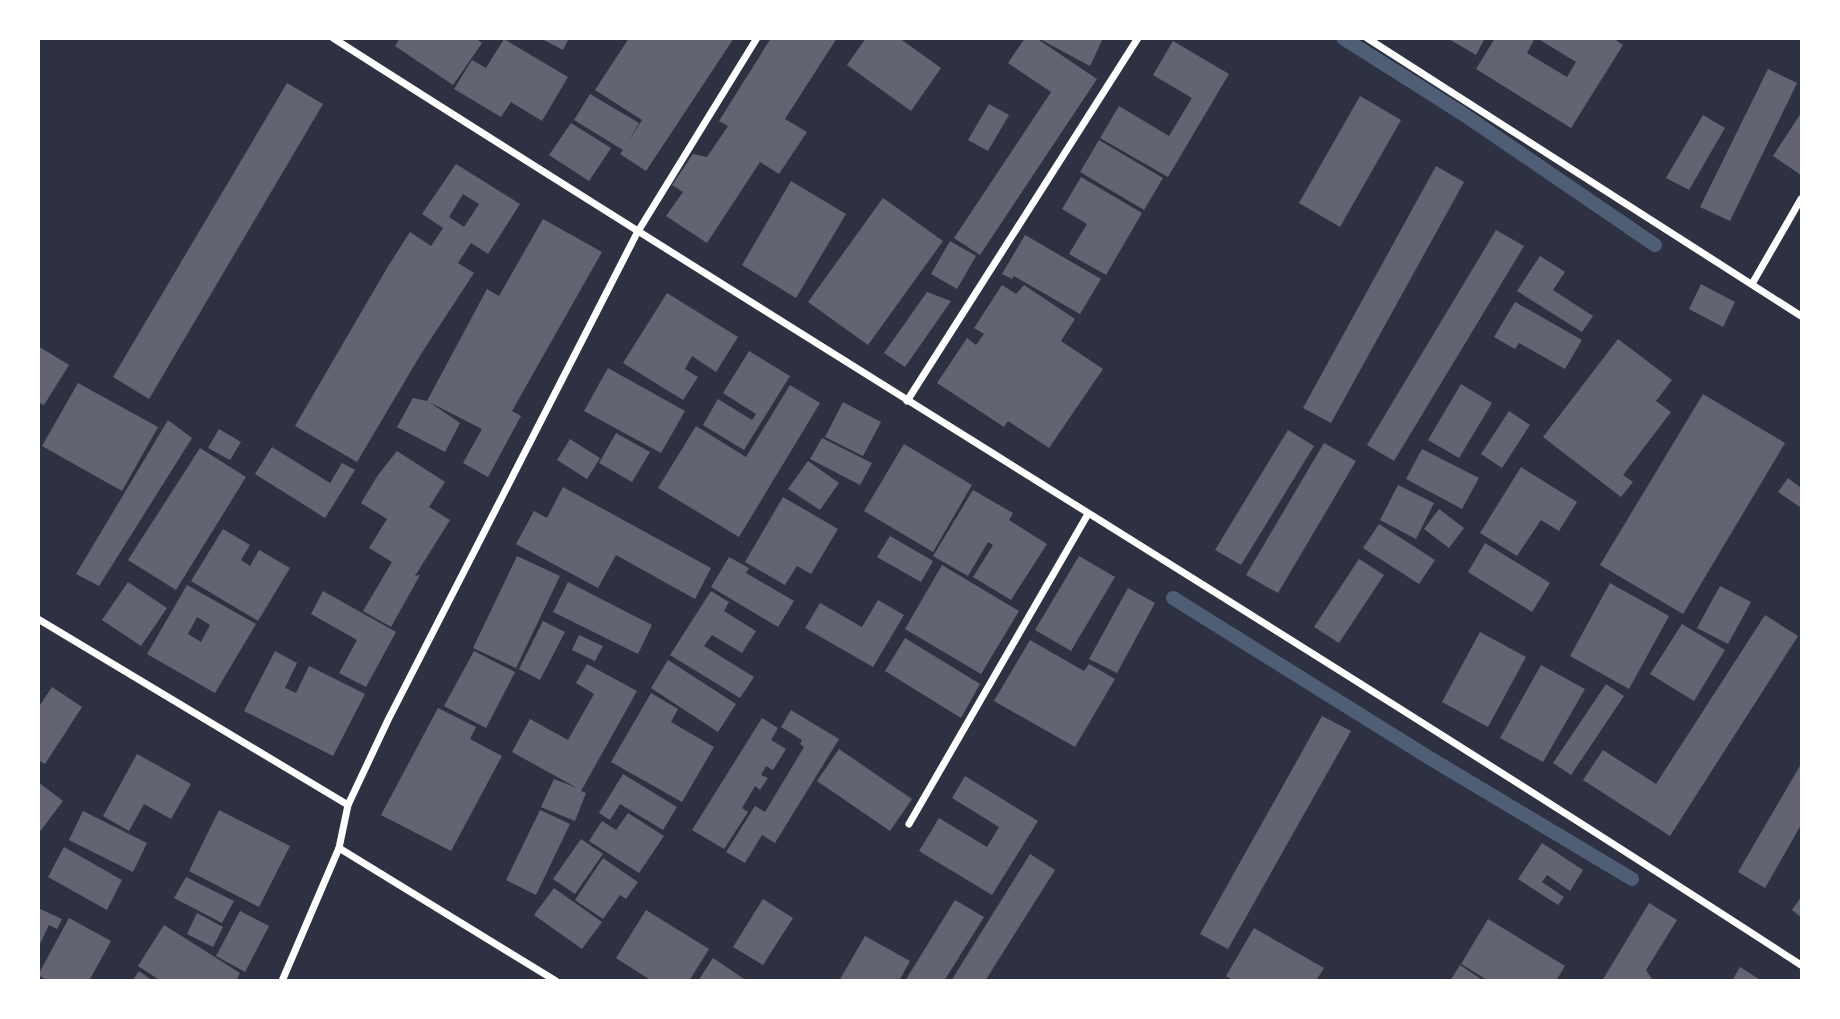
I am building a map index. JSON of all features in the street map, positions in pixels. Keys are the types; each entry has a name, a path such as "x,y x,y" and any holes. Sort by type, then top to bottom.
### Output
{"street":[{"path":"334,38 637,233 1578,820 1801,965"},
{"path":"282,981 339,848 348,805 388,720 637,233 757,38"},
{"path":"907,401 1138,38"},
{"path":"1367,38 1801,316"},
{"path":"1752,284 1801,199"},
{"path":"909,824 1088,514"},
{"path":"38,619 348,805"},
{"path":"339,848 556,981"}],"building":[{"path":"400,38 475,38 482,43 453,85 395,46"},
{"path":"540,38 569,38 563,50"},
{"path":"629,38 734,38 646,171 620,154 623,150 574,120 590,94 639,123 628,142 642,120 595,90"},
{"path":"771,38 837,38 785,119 807,132 779,174 760,162 707,243 666,216 683,192 672,185 693,154 707,157 728,126 719,121"},
{"path":"866,38 899,38 941,68 911,111 847,65"},
{"path":"1025,38 1036,38 1097,79 980,255 954,238 1051,92 1008,63"},
{"path":"1038,38 1103,38 1090,66"},
{"path":"1447,38 1485,38 1476,55"},
{"path":"1495,38 1535,38 1527,53 1567,77 1576,62 1537,38 1613,38 1623,45 1571,128 1476,69"},
{"path":"504,39 568,77 542,121 511,102 501,117 454,89 472,60 486,68"},
{"path":"1173,41 1229,74 1168,177 1100,138 1119,106 1169,136 1192,98 1153,75"},
{"path":"1768,69 1797,83 1730,221 1700,207"},
{"path":"287,83 323,104 149,399 113,377"},
{"path":"1360,96 1401,120 1340,227 1299,203"},
{"path":"989,104 1009,115 988,151 968,140"},
{"path":"1801,113 1801,175 1773,156"},
{"path":"1703,115 1725,128 1689,190 1666,178"},
{"path":"571,123 611,148 589,181 549,155"},
{"path":"1099,140 1163,178 1144,210 1080,172"},
{"path":"456,164 520,204 488,254 471,243 458,263 474,273 421,354 357,462 295,426 410,232 431,246 443,228 422,214","holes":["463,194 479,204 464,227 449,217"]},
{"path":"1436,166 1464,182 1331,423 1303,408"},
{"path":"1081,177 1142,213 1106,275 1069,254 1087,224 1062,209"},
{"path":"791,181 846,214 796,298 742,265"},
{"path":"883,198 943,241 868,345 808,302"},
{"path":"543,219 602,252 512,411 521,416 488,477 463,463 482,429 429,402 460,423 445,452 397,427 413,398 427,401 487,289 499,296"},
{"path":"1496,230 1524,246 1394,461 1367,445"},
{"path":"1025,235 1101,279 1080,314 1014,276 1012,279 1002,274"},
{"path":"950,241 976,256 957,289 931,274"},
{"path":"1540,256 1565,272 1553,290 1593,316 1582,332 1517,291"},
{"path":"1701,284 1735,302 1723,327 1689,309"},
{"path":"1002,285 1016,294 1024,285 1075,319 1061,341 1103,369 1049,448 1008,421 1004,427 937,383 967,338 976,345 984,334 974,328"},
{"path":"927,292 951,301 905,367 884,353"},
{"path":"667,293 738,337 716,372 692,356 685,369 698,377 683,400 623,363"},
{"path":"1515,302 1582,340 1565,369 1519,343 1515,349 1494,337"},
{"path":"1618,339 1672,380 1656,401 1671,412 1623,475 1633,482 1621,497 1543,437"},
{"path":"38,346 69,365 44,405 38,402"},
{"path":"749,351 790,376 744,450 703,425 718,399 752,420 756,414 723,393"},
{"path":"608,368 685,411 661,453 584,411"},
{"path":"78,383 158,427 122,491 42,446"},
{"path":"1461,384 1492,403 1459,458 1428,440"},
{"path":"790,385 820,403 739,537 658,488 696,426 746,457"},
{"path":"1703,394 1785,443 1683,614 1600,565"},
{"path":"843,402 881,422 863,456 825,437"},
{"path":"1509,411 1530,425 1502,468 1481,454"},
{"path":"168,420 192,438 99,586 76,574"},
{"path":"219,429 241,442 230,460 208,448"},
{"path":"1288,430 1314,446 1241,565 1215,550"},
{"path":"616,433 650,452 632,482 599,463"},
{"path":"822,438 872,463 860,485 810,459"},
{"path":"570,439 600,458 587,479 557,460"},
{"path":"1324,443 1356,461 1278,593 1246,575"},
{"path":"904,444 972,485 933,552 864,511"},
{"path":"272,447 330,483 342,463 355,470 325,518 255,474"},
{"path":"200,448 246,477 176,590 128,560"},
{"path":"1422,449 1479,478 1462,509 1406,479"},
{"path":"397,451 445,482 429,507 450,520 415,576 420,575 391,627 363,611 392,562 369,548 387,519 361,503"},
{"path":"808,461 839,483 820,510 788,489"},
{"path":"1521,467 1577,502 1559,531 1541,520 1517,556 1480,533"},
{"path":"1788,478 1801,488 1800,507 1778,492"},
{"path":"1398,485 1434,503 1416,539 1380,520"},
{"path":"563,487 711,568 695,599 616,555 598,588 516,544 534,511 547,518"},
{"path":"973,490 1013,513 1009,520 1047,544 1011,600 973,577 993,545 988,542 968,576 933,556"},
{"path":"783,497 838,529 811,574 797,566 785,585 745,562"},
{"path":"1439,509 1464,528 1449,548 1424,529"},
{"path":"1379,524 1435,560 1419,584 1363,548"},
{"path":"223,529 250,545 241,560 250,566 259,550 290,568 258,621 191,581"},
{"path":"890,536 933,561 921,582 877,557"},
{"path":"1485,543 1550,583 1532,612 1468,572"},
{"path":"517,556 560,576 516,668 473,648"},
{"path":"1079,556 1115,577 1071,651 1035,630"},
{"path":"729,557 749,568 746,573 794,601 778,627 711,587"},
{"path":"1359,559 1384,575 1339,643 1314,627"},
{"path":"942,565 1019,611 981,674 905,629"},
{"path":"128,582 167,608 141,646 102,620"},
{"path":"568,582 652,625 638,654 553,612"},
{"path":"1610,583 1669,616 1629,689 1570,656"},
{"path":"187,585 256,624 215,693 147,654","holes":["197,617 210,625 201,642 188,634"]},
{"path":"1720,586 1751,602 1728,644 1697,628"},
{"path":"1128,588 1155,603 1117,673 1089,659"},
{"path":"323,591 396,632 366,687 339,673 357,640 311,614"},
{"path":"711,591 729,602 724,611 756,631 742,653 712,635 704,646 754,677 740,698 670,655"},
{"path":"878,600 904,615 873,667 805,628 820,603 862,627"},
{"path":"1765,615 1798,636 1670,836 1583,780 1603,750 1656,784"},
{"path":"543,621 565,632 540,680 519,669"},
{"path":"1682,624 1725,650 1694,701 1650,674"},
{"path":"1480,632 1526,657 1488,727 1442,702"},
{"path":"579,635 603,646 595,661 572,650"},
{"path":"905,638 980,684 961,718 885,671"},
{"path":"1030,640 1084,671 1089,664 1115,679 1075,747 994,701"},
{"path":"275,651 297,663 285,688 296,693 309,666 365,694 333,756 244,711"},
{"path":"474,651 515,672 486,728 444,706"},
{"path":"668,660 736,704 718,732 651,688"},
{"path":"587,664 637,691 581,791 586,793 575,821 541,807 554,779 577,788 512,752 530,719 568,740 594,694 576,683"},
{"path":"1541,665 1585,689 1543,762 1500,738"},
{"path":"1606,684 1624,696 1571,775 1553,763"},
{"path":"52,687 82,707 45,764 38,760 38,708"},
{"path":"651,693 678,709 671,722 714,747 682,802 611,762"},
{"path":"438,708 476,727 470,739 502,756 451,851 381,815"},
{"path":"791,710 839,739 775,843 762,835 745,863 726,852 755,806 765,812 804,747 800,744 802,740 781,727"},
{"path":"1322,716 1351,731 1228,949 1200,934"},
{"path":"762,718 778,728 771,740 786,749 773,770 766,766 761,775 768,778 760,790 755,786 742,808 748,812 724,849 692,830"},
{"path":"839,749 912,799 890,831 817,781"},
{"path":"137,754 191,784 171,819 144,804 129,831 103,816"},
{"path":"1801,764 1801,825 1765,888 1738,872"},
{"path":"623,774 677,807 663,830 620,804 610,820 599,813"},
{"path":"965,776 1038,821 992,895 919,851 939,818 987,847 999,827 952,798"},
{"path":"38,782 63,801 38,834"},
{"path":"219,810 290,846 259,907 189,871"},
{"path":"540,810 570,824 536,895 506,880"},
{"path":"83,811 147,843 133,872 69,840"},
{"path":"628,813 664,836 639,873 589,841 602,821 616,830"},
{"path":"581,839 603,854 575,894 553,879"},
{"path":"1542,843 1583,870 1570,891 1547,875 1542,882 1564,897 1558,905 1518,879"},
{"path":"64,847 122,880 107,910 48,877"},
{"path":"1030,854 1055,870 985,981 951,981"},
{"path":"603,858 638,882 626,899 620,895 603,919 575,900"},
{"path":"186,877 234,901 222,923 174,898"},
{"path":"554,888 602,922 582,949 534,915"},
{"path":"1801,897 1801,917 1792,910"},
{"path":"763,899 793,918 763,965 733,947"},
{"path":"955,900 984,917 944,981 905,981"},
{"path":"1649,903 1677,920 1646,970 1653,981 1602,981"},
{"path":"38,908 62,919 57,929 49,925 38,948"},
{"path":"646,910 709,949 689,981 652,981 616,958"},
{"path":"240,911 269,926 245,972 216,956"},
{"path":"197,913 223,927 213,947 187,934"},
{"path":"69,918 111,941 89,981 49,981 38,975"},
{"path":"1488,919 1565,966 1556,981 1489,981 1461,964"},
{"path":"164,925 240,973 236,981 161,981 138,966"},
{"path":"1254,928 1324,968 1316,981 1234,981 1226,976"},
{"path":"865,936 910,961 899,981 839,981"},
{"path":"713,958 747,981 698,981"},
{"path":"1460,965 1484,981 1450,981"},
{"path":"1740,967 1759,979 1758,981 1732,981"},
{"path":"139,971 153,981 132,981"}],"waterway":[{"path":"1343,38 1463,114 1655,245"},
{"path":"1173,598 1428,757 1632,879"}]}
